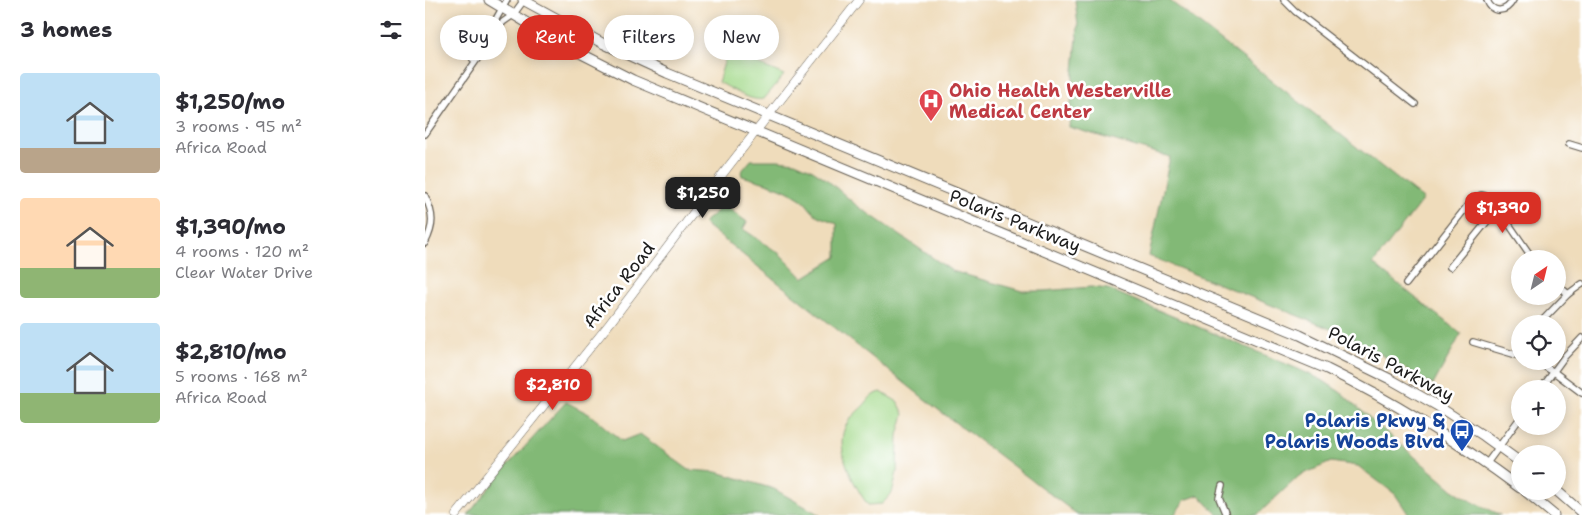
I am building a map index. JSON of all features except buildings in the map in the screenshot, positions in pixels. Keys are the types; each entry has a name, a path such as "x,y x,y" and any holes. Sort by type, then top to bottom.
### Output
{"main road":[{"name":"Polaris Parkway","path":"489,0 573,50 629,77 1327,368 1412,414 1487,463 1511,481"},
{"path":"519,0 524,0"},
{"name":"Polaris Parkway","path":"524,0 604,44 667,74 1309,339 1390,378 1452,415 1511,456"},
{"path":"1566,499 1582,513"},
{"path":"1536,500 1554,515"}],"street":[{"path":"467,73 480,44 507,0"},
{"path":"425,134 503,22 513,15 524,0"},
{"name":"Africa Road","path":"456,515 610,323 859,0"},
{"path":"1284,0 1295,11 1415,104"},
{"path":"1487,0 1490,7 1497,10 1502,10 1509,6 1513,0"},
{"path":"1569,144 1582,148"},
{"path":"1406,284 1477,196 1485,195 1489,197 1527,250"},
{"path":"425,196 433,223 425,243"},
{"path":"1450,267 1498,208"},
{"path":"1548,315 1568,294 1582,284"},
{"path":"1548,380 1565,356 1582,338"},
{"path":"1473,342 1511,353"},
{"path":"1551,370 1582,393"},
{"path":"1487,463 1511,430"},
{"path":"1222,486 1219,498 1226,515"}],"green space":[{"path":"1075,0 1169,0 1423,199 1373,264 1461,334 1433,385 1353,338 1149,256 1170,157 1069,127 1078,26"},
{"path":"725,60 748,60 784,75 764,99 747,97 718,82"},
{"path":"751,160 795,162 811,169 825,178 856,205 952,271 1022,291 1091,287 1108,289 1322,380 1340,392 1453,490 1501,515 1409,515 1395,494 1358,466 1331,462 1299,476 1257,515 1218,515 1199,495 1185,500 1174,515 1078,515 936,408 703,223 724,205 747,222 743,229 780,254 803,278 837,257 837,224 818,216 806,203 787,191 742,176 741,172"},
{"path":"881,392 898,402 904,414 898,435 897,472 892,493 882,504 868,505 848,469 842,439 850,419 872,396"},
{"path":"566,402 589,414 622,441 640,434 689,470 717,472 774,489 820,515 468,515 499,475"}],"place":[{"name":"Ohio Health Westerville Medical Center","path":"931,122"},
{"name":"Polaris Pkwy & Polaris Woods Blvd","path":"1462,452"}]}
